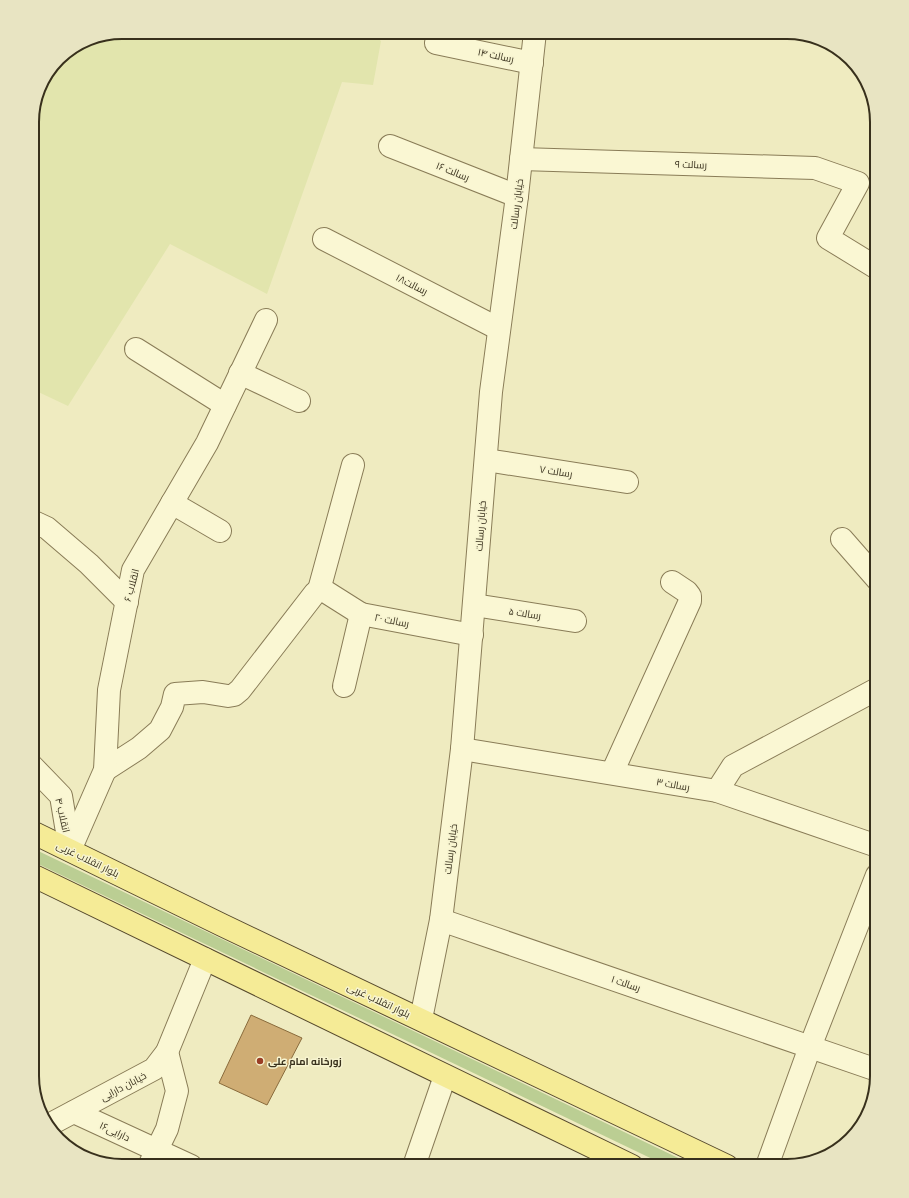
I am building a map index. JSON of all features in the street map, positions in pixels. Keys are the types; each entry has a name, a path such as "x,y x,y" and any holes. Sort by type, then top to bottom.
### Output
{"main road":[{"name":"بلوار انقلاب غربی","path":"39,835 222,925 712,1159"},
{"path":"39,878 617,1159"}],"street":[{"name":"خیابان رسالت","path":"421,1019 441,920 462,749 491,392 517,196 534,39"},
{"name":"رسالت ۱۴","path":"436,42 532,63"},
{"name":"رسالت ۱۶","path":"390,146 517,196"},
{"name":"رسالت ۹","path":"521,159 815,168 858,183 828,238 870,264"},
{"name":"رسالت۱۸","path":"324,240 499,329"},
{"name":"انقلاب ۶","path":"70,850 105,770 109,690 133,570 207,443 266,320"},
{"path":"136,349 225,405"},
{"path":"240,373 299,401"},
{"name":"رسالت ۷","path":"486,460 627,482"},
{"path":"105,770 139,748 160,730 172,708 175,694 203,692 228,696 234,695 240,690 315,593 319,590 353,465"},
{"path":"172,503 220,531"},
{"path":"39,524 47,528 89,564 126,602"},
{"path":"842,539 870,571"},
{"path":"612,773 690,601 690,596 687,592 672,582"},
{"path":"319,590 323,590 361,614"},
{"name":"رسالت ۵","path":"474,605 575,621"},
{"name":"رسالت ۲۰","path":"344,686 361,614 472,635"},
{"path":"718,792 733,766 870,693"},
{"name":"رسالت ۳","path":"462,749 718,792 870,844"},
{"name":"انقلاب ۴","path":"39,773 61,796 70,850"},
{"path":"770,1159 810,1047 870,893"},
{"name":"رسالت ۱","path":"441,920 870,1068"},
{"name":"خیابان دارایی","path":"52,1121 74,1112 154,1069 167,1052 205,959"},
{"path":"153,1158 167,1129 177,1091 167,1052"},
{"path":"416,1159 445,1076"},
{"name":"دارایی۱۶","path":"74,1112 153,1158"}],"green space":[{"path":"122,39 379,39 381,41 373,85 342,82 267,294 170,244 68,406 39,392 39,117 43,95 53,76 63,63 81,50 95,43"},
{"path":"39,851 680,1159 652,1159 39,864"}],"building":[{"name":"زورخانه امام علی","path":"251,1015 302,1038 267,1105 219,1083"}],"place":[{"name":"زورخانه امام علی","path":"260,1061"}]}
